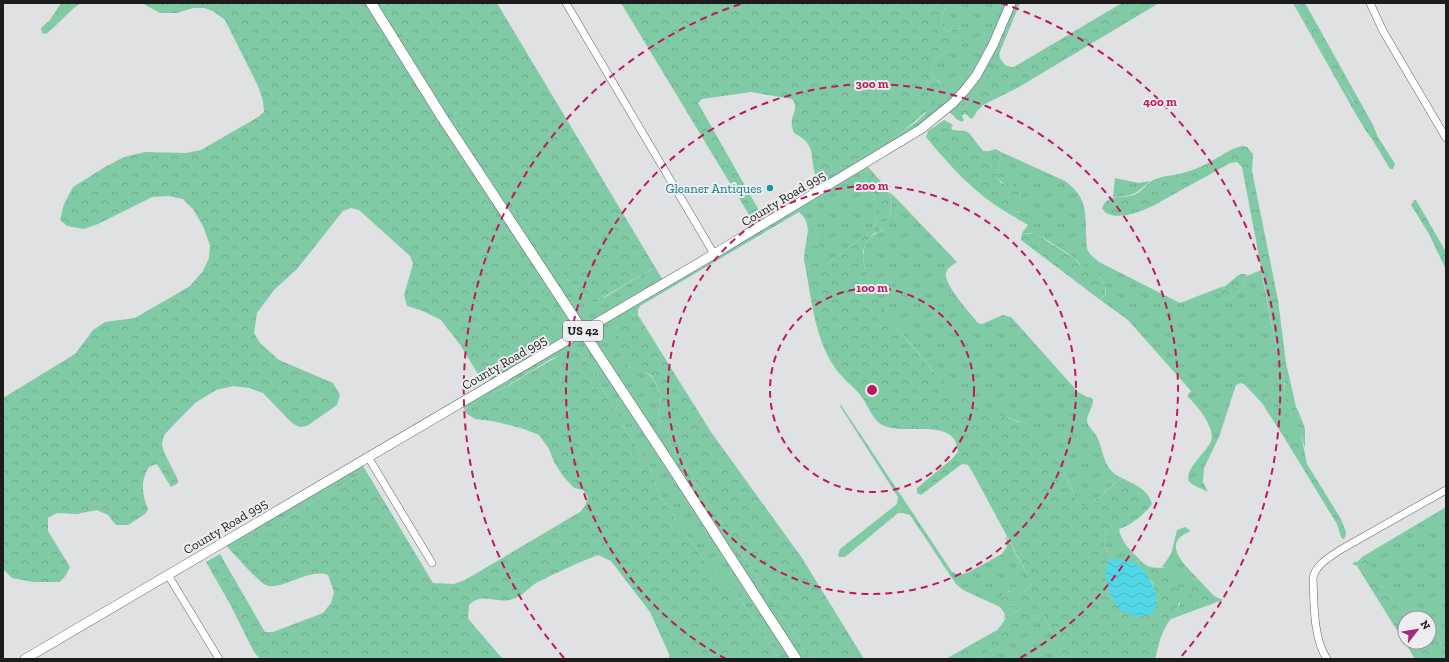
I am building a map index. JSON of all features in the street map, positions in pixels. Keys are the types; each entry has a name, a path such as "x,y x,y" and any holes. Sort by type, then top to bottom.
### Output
{"main road":[{"name":"US 42","path":"372,3 442,117 796,659"}],"street":[{"path":"566,3 714,254"},
{"name":"County Road 995","path":"25,659 714,254 904,140 943,113 976,76 993,45 1011,3"},
{"path":"1370,3 1375,16 1406,71 1443,124 1446,138"},
{"path":"368,457 432,563"},
{"path":"1327,659 1319,642 1316,620 1313,578 1316,569 1340,550 1446,490"},
{"path":"168,575 219,659"}],"green space":[{"path":"61,3 81,3 71,10 46,34 42,33 41,28 50,20"},
{"path":"142,3 361,3 562,320 563,330 487,375 478,374 461,346 441,320 423,311 407,306 404,295 413,264 410,256 359,210 351,208 343,211 297,269 274,290 257,313 254,333 260,343 279,360 333,383 340,395 337,405 307,426 299,427 291,422 263,393 249,388 234,386 216,390 195,403 164,435 162,444 164,452 178,483 171,487 157,464 149,467 143,482 143,493 148,509 145,514 128,525 116,525 108,515 97,510 77,514 57,513 48,518 48,531 70,567 66,575 60,582 33,582 12,578 3,569 3,398 75,354 93,330 105,322 135,318 190,286 203,271 209,258 210,245 203,226 193,209 183,199 169,196 152,197 98,224 84,229 67,226 60,220 64,204 73,187 124,157 145,152 186,153 201,150 264,112 263,101 258,86 225,20 213,11 204,8 193,8 177,13 160,13"},
{"path":"361,3 367,3 520,245 578,330 491,380 487,375 560,333"},
{"path":"376,3 384,3 450,109 524,222 560,271 587,300 605,297 655,267 663,280 584,326 433,96"},
{"path":"384,3 497,3 655,267 595,302 587,300 559,270 523,221 435,87"},
{"path":"621,3 947,3 942,18 942,25 948,31 953,29 958,30 963,37 963,41 934,60 932,63 932,77 942,83 944,89 940,97 921,116 894,137 818,180 813,166 810,148 802,138 794,133 792,119 795,106 792,99 751,92 702,99 698,103 761,214 751,218"},
{"path":"947,3 1007,3 991,42 978,66 959,93 929,119 821,186 818,180 864,155 903,131 925,114 941,82 932,77 932,63 934,60 962,41 953,29 948,31 942,25 942,18"},
{"path":"1015,3 1020,3 999,54 1000,58 997,59 970,101 953,115 949,112 982,73 1000,40"},
{"path":"1122,3 1159,3 1019,87 983,105 973,118 971,119 964,114 962,116 964,120 962,122 956,119 953,115 970,101 997,58 1000,58 1009,67 1014,67"},
{"path":"1293,3 1296,3 1332,69 1342,82 1354,103 1354,111"},
{"path":"1296,3 1305,3 1373,125 1378,137 1395,164 1393,169 1390,169 1354,111 1354,102 1332,69"},
{"path":"944,120 953,125 951,128 953,130 965,131 969,133 983,151 996,149 1001,152 1002,155 997,176 1001,183 1010,183 1016,187 1021,200 1022,212 1012,210 1006,212 983,196 953,168 926,137 928,131"},
{"path":"1242,146 1247,147 1253,154 1252,171 1278,300 1286,363 1296,407 1300,415 1299,421 1296,424 1292,424 1290,421 1285,397 1285,385 1280,367 1242,167 1237,162 1230,163 1155,205 1135,213 1117,216 1108,214 1102,208 1111,198 1134,195 1153,180 1194,169 1232,149"},
{"path":"1001,152 1065,181 1077,192 1081,198 1085,211 1088,250 1090,254 1099,262 1180,303 1224,286 1222,293 1226,300 1240,291 1245,284 1247,276 1261,270 1280,367 1284,377 1285,396 1290,421 1299,421 1300,415 1305,429 1305,448 1301,435 1288,434 1285,439 1262,403 1244,384 1240,383 1236,385 1219,437 1204,468 1203,482 1208,492 1190,482 1188,476 1190,471 1209,445 1212,436 1208,423 1187,396 1191,391 1128,320 1099,299 1103,297 1106,290 1098,274 1083,266 1071,256 1038,235 1022,233 1028,225 1006,212 1012,210 1019,212 1020,195 1014,189 999,180 997,176 1002,155"},
{"path":"868,167 871,170 864,174 872,191 876,205 876,220 874,229 831,261 824,265 818,260 818,235 812,228 808,230 803,216 799,212 640,306 638,315 632,314 614,336 629,366 635,372 645,372 652,377 661,395 659,419 660,428 810,659 797,659 588,333"},
{"path":"871,170 889,193 891,205 890,213 884,229 874,233 867,241 863,251 864,265 868,280 876,297 900,331 931,369 954,392 980,409 1026,424 1049,447 1060,465 1079,504 1083,507 1099,498 1122,478 1140,488 1148,495 1152,504 1149,508 1133,522 1119,529 1106,530 1104,544 1111,559 1106,566 1154,587 1152,582 1136,564 1136,561 1140,560 1153,567 1167,568 1171,571 1175,578 1179,594 1178,606 1162,635 1155,659 1065,659 1043,614 1040,614 1038,620 1034,624 979,659 946,659 997,630 1010,614 1019,611 1021,609 1019,607 1002,603 999,598 1007,592 1026,590 1029,588 1031,581 968,465 962,464 921,495 917,493 917,488 952,459 958,452 955,440 947,433 937,430 898,429 887,427 878,422 858,392 833,365 821,341 814,314 804,260 808,230 812,228 817,234 819,242 818,260 824,265 874,229 876,220 876,205 872,191 864,176 864,174"},
{"path":"1115,178 1139,183 1150,181 1133,194 1113,197"},
{"path":"889,192 957,262 950,267 946,273 946,278 953,291 978,323 982,324 1003,315 1011,317 1078,392 1092,398 1093,403 1087,421 1100,443 1107,465 1122,478 1093,501 1083,507 1079,504 1056,458 1043,441 1028,426 979,409 960,396 938,377 879,303 871,288 865,269 864,250 867,242 873,235 882,231 887,222 891,207 891,197"},
{"path":"1414,200 1416,200 1446,252 1446,270 1429,234 1411,205"},
{"path":"1022,233 1035,234 1074,258 1079,264 1096,272 1105,285 1105,295 1099,299 1021,240"},
{"path":"1241,274 1246,274 1247,276 1245,284 1237,294 1226,300 1221,292 1222,290"},
{"path":"632,314 638,315 711,432 802,558 864,659 810,659 660,428 659,419 661,395 652,376 645,372 635,372 620,352 615,339 615,328 620,321"},
{"path":"582,336 794,659 779,659 736,593 710,569 665,504 657,489 650,468 624,427 584,357 578,350 551,359 482,401 464,409 462,405"},
{"path":"573,349 578,350 584,357 624,427 650,468 657,489 665,504 710,569 736,593 779,659 669,659 669,654 650,612 611,561 598,555 536,583 514,599 504,601 483,598 474,601 469,605 468,618 470,621 501,657 505,659 260,659 254,652 230,604 206,562 220,554 265,632 273,632 323,613 331,603 334,592 328,575 312,574 277,586 270,586 260,581 231,551 366,471 433,583 454,584 465,580 580,512 585,506 588,497 583,490 574,488 563,476 554,462 549,449 539,435 521,428 492,421 475,419 467,414 464,409 492,395"},
{"path":"841,405 952,572 960,575 969,572 1002,554 1007,546 1006,536 1031,581 1029,588 1026,590 1008,591 1009,605 1019,607 1021,609 1019,611 1012,613 1004,619 1005,614 1000,607 963,590 956,584 910,515 898,513 900,507 897,504 898,497 840,406"},
{"path":"1291,431 1296,431 1301,435 1307,464 1341,519 1346,532 1345,538 1343,539 1337,524 1285,439"},
{"path":"362,464 366,471 231,551 226,545"},
{"path":"897,504 900,507 898,513 845,557 839,557 838,555 840,549"},
{"path":"1446,507 1446,650 1441,645 1439,640 1440,627 1437,629 1437,610 1402,610 1394,596 1381,586 1375,589 1375,595 1357,566 1352,564 1356,561 1362,566 1364,572 1368,573 1368,577 1372,579 1372,569 1365,557 1362,557"},
{"path":"1185,527 1191,531 1177,541 1176,548 1181,560 1198,579 1191,580 1195,605 1198,609 1171,619 1180,604 1167,568 1162,567 1171,554 1177,530"},
{"path":"1119,529 1124,542 1140,560 1136,561 1136,564 1111,559 1104,544 1106,530"},
{"path":"1362,557 1365,557 1371,565 1371,582 1368,580 1368,573 1364,572 1362,566 1356,563"},
{"path":"1198,579 1214,596 1223,600 1198,609 1192,595 1191,580"},
{"path":"1381,586 1389,591 1400,603 1402,610 1397,610 1397,630 1375,595 1375,589"},
{"path":"1040,613 1043,614 1065,659 979,659 1038,620"},
{"path":"1440,627 1439,640 1446,650 1446,659 1415,659 1409,650 1437,650 1437,629"}],"water":[{"path":"1112,558 1134,563 1146,574 1151,581 1156,597 1154,611 1145,616 1134,616 1121,610 1117,606 1107,584 1106,576 1108,563"}],"place":[{"name":"Gleaner Antiques","path":"770,188"}]}
